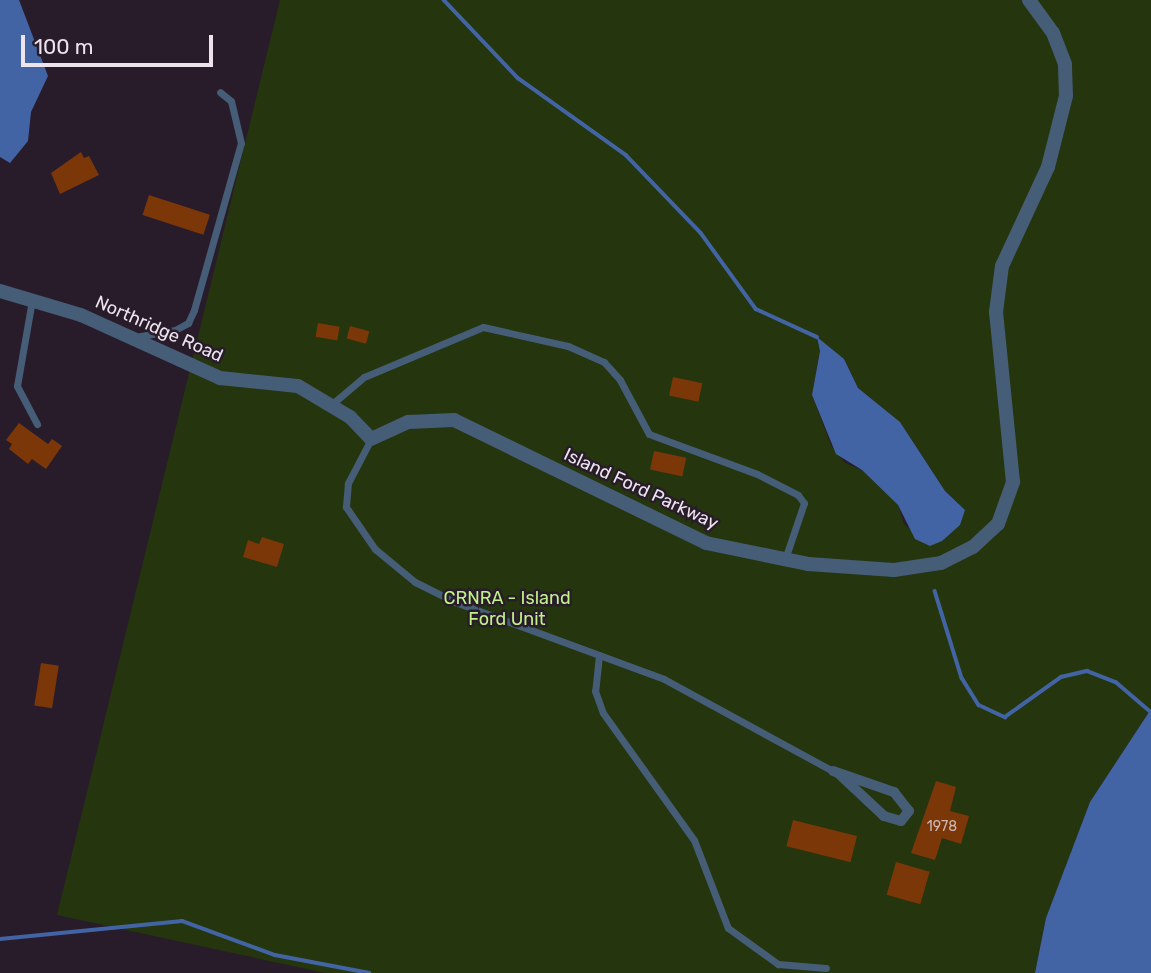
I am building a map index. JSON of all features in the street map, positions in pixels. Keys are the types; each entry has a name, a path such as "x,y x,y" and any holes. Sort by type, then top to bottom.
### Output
{"street":[{"name":"Island Ford Parkway","path":"371,439 408,422 454,420 706,543 785,559 894,570 933,564 973,548 998,524 1013,482 1014,453 998,355 996,312 1002,266 1048,167 1066,96 1065,64 1054,33 1030,0"},
{"name":"Northridge Road","path":"0,291 32,299 135,337 220,378 298,386 332,404 371,439"},
{"path":"836,773 894,792 909,811 901,821 884,816 836,773"}],"lane":[{"path":"135,337 175,330 188,323 194,310 241,143 231,101 220,92"},
{"path":"32,299 17,386 37,424"},
{"path":"332,404 364,377 483,327 568,346 604,362 620,380 649,434 757,474 798,495 804,503 785,559"},
{"path":"371,439 346,495 350,517 375,550 435,593 664,679 836,773"},
{"path":"599,655 595,691 603,713 694,840 728,928 778,964 826,968"}],"green space":[{"name":"CRNRA - Island Ford Unit","path":"280,0 1151,0 1151,709 1090,802 1046,918 1035,973 325,973 57,915","holes":["820,350 844,359 858,388 900,422 945,491 965,510 930,546 904,524 898,505 862,470 845,463 831,445 812,395"]}],"water":[{"path":"0,0 19,0 48,76 31,112 28,141 10,163 0,157"},
{"path":"817,337 844,359 858,388 900,422 945,491 965,510 960,525 942,541 930,546 915,539 898,505 862,470 836,454 812,395 820,351"},
{"path":"1151,709 1151,973 1035,973 1046,918 1090,802"}],"building":[{"path":"81,152 84,158 89,156 99,175 60,194 51,173"},
{"path":"149,195 210,215 203,235 143,215"},
{"path":"318,323 340,327 337,341 316,337"},
{"path":"350,326 369,331 366,344 347,339"},
{"path":"673,377 702,383 698,402 669,396"},
{"path":"19,423 48,444 52,439 62,446 46,469 32,459 28,464 9,449 12,444 6,440"},
{"path":"654,451 686,458 682,476 650,470"},
{"path":"262,537 284,544 277,567 243,557 248,540 259,544"},
{"path":"41,663 59,666 52,708 34,705"},
{"path":"936,781 956,787 950,811 969,816 961,844 942,838 935,860 911,853"},
{"path":"793,820 857,836 851,862 786,846"},
{"path":"896,862 930,872 920,904 887,895"}],"waterway":[{"path":"444,0 518,78 626,155 701,233 756,309 817,337"},
{"path":"935,591 962,678 979,705 1005,717 1061,677 1087,671 1116,682 1151,712"},
{"path":"0,939 182,921 275,955 369,973"}]}
